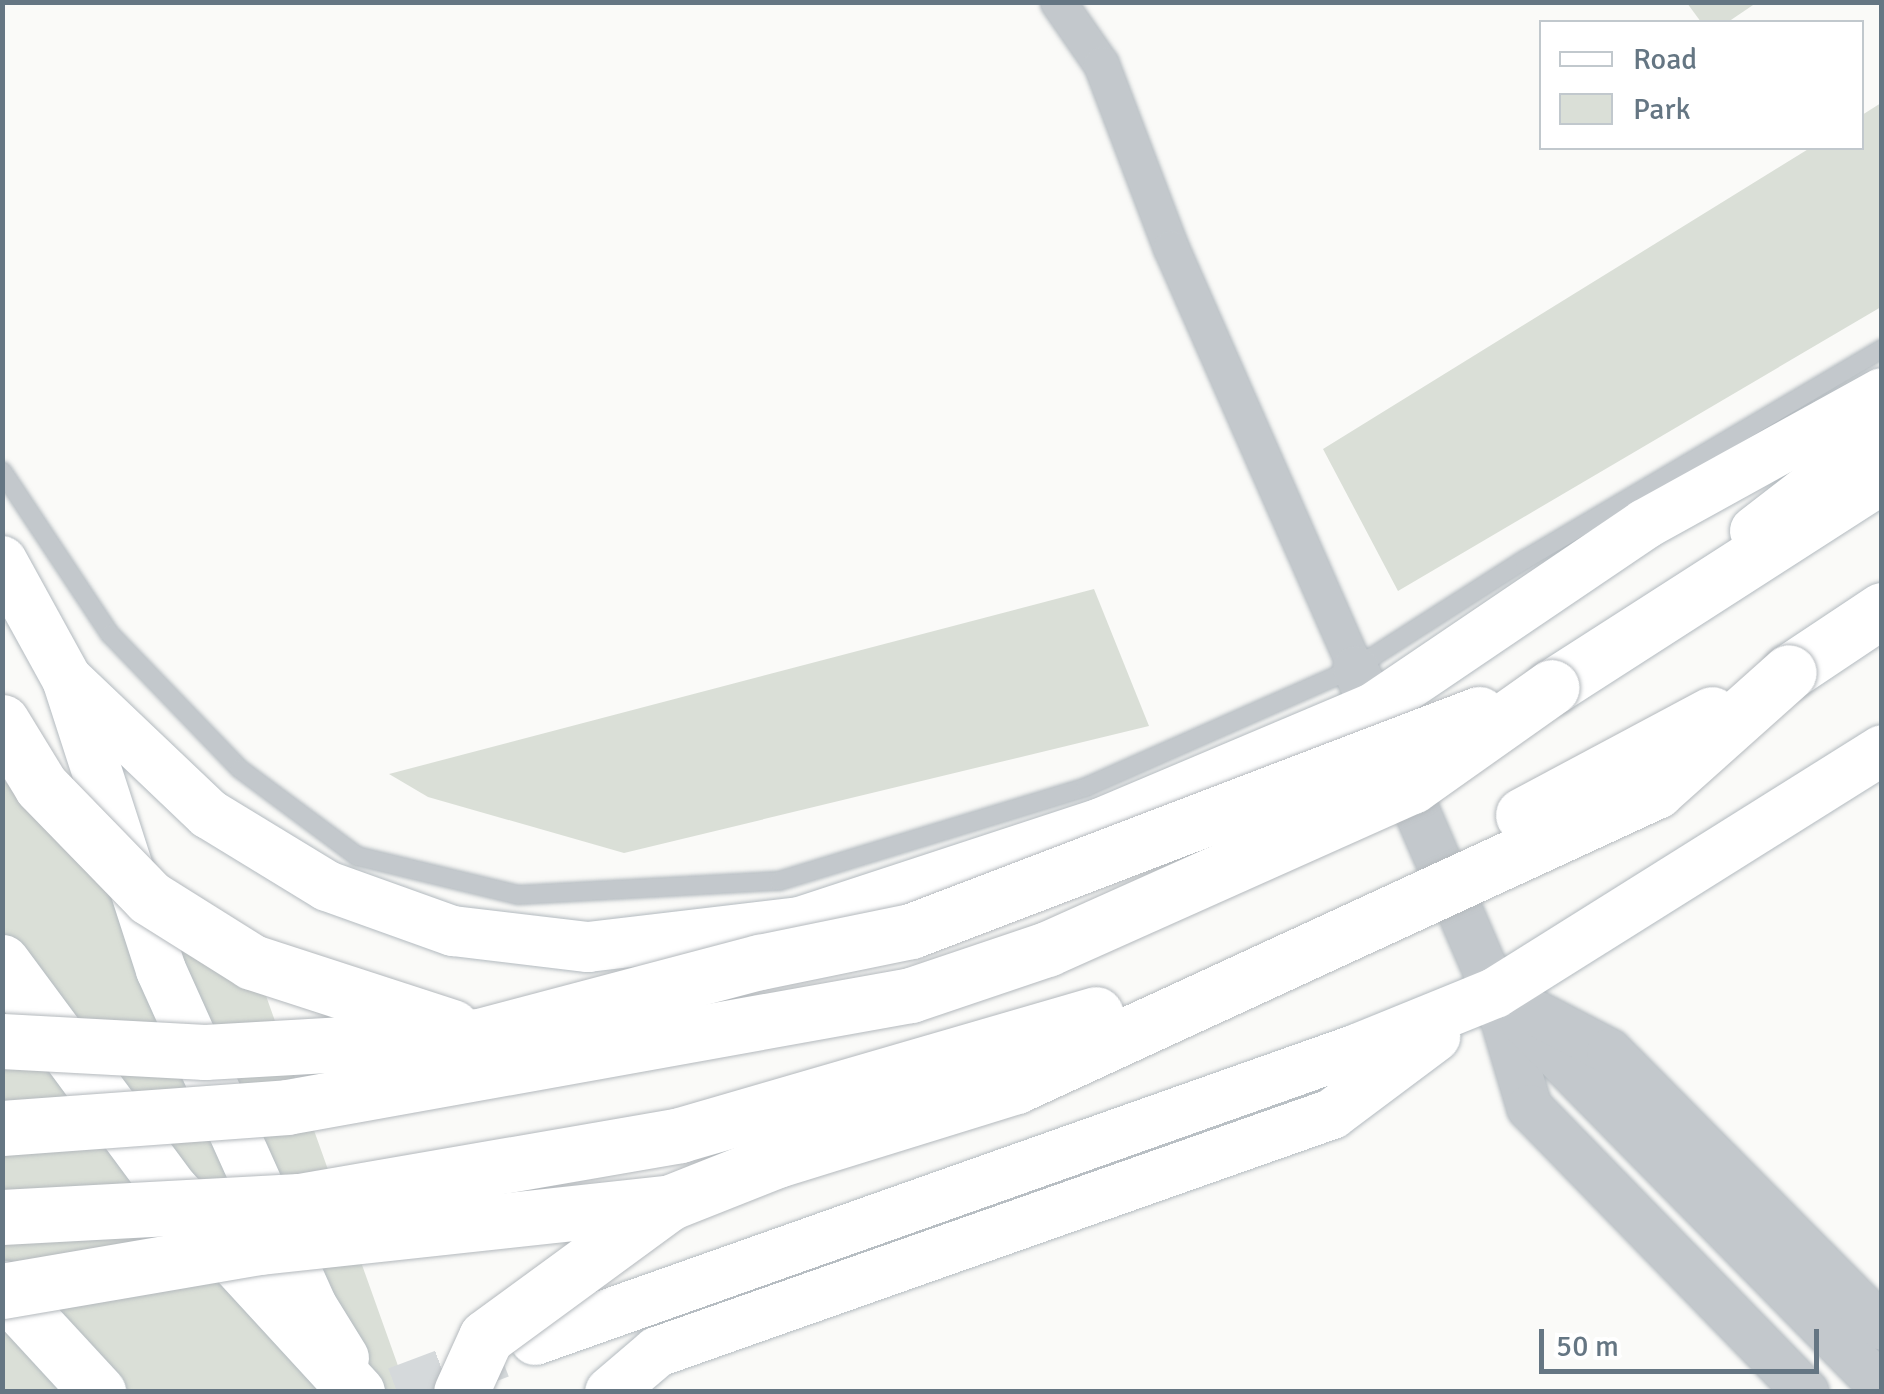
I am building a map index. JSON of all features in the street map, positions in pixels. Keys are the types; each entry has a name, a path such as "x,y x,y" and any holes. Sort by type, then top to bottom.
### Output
{"highway":[{"path":"2,1128 287,1107 911,994 1047,949 1412,786 1552,687 1882,475"},
{"path":"462,1392 486,1337 671,1202 777,1160 1016,1086 1656,791 1789,672 1882,610"},
{"path":"2,1218 298,1201 661,1138 1070,1026 1462,848 1882,624"},
{"path":"2,1041 205,1052 479,1036 760,962 911,931 1552,687"},
{"path":"2,722 41,786 150,898 252,962 479,1036"},
{"path":"2,962 171,1190 357,1392"},
{"path":"2,1289 260,1247 671,1202"},
{"path":"2,1289 98,1392"}],"main road":[{"path":"67,678 209,814 327,886 453,931 588,947 800,922 1100,824 1365,688 1645,524 1882,393"},
{"path":"1552,687 1882,433"},
{"path":"2,561 67,678 161,970 312,1306 366,1392"},
{"path":"610,1392 657,1352 1332,1114 1495,993 1882,750"},
{"path":"535,1340 1208,1103 1495,993"}],"street":[{"path":"1058,2 1101,64 1171,248 1495,993 1530,1107 1806,1392"},
{"path":"1495,993 1564,1084 1882,1387"},
{"path":"1495,993 1610,1050 1882,1327"},
{"path":"1748,1261 1861,1392"}],"lane":[{"path":"2,471 110,634 240,769 357,856 518,895 779,881 1086,788 1365,688 1524,560 1882,349"}],"green space":[{"path":"1687,3 1756,3 1731,20 1700,20"},
{"path":"1881,103 1881,307 1398,591 1323,449 1807,150 1864,150 1864,114"},
{"path":"1094,589 1149,726 624,853 428,797 389,774"},
{"path":"2,778 112,899 265,993 407,1391 3,1391"}],"tunnel":[{"path":"397,1392 500,1353"}]}
